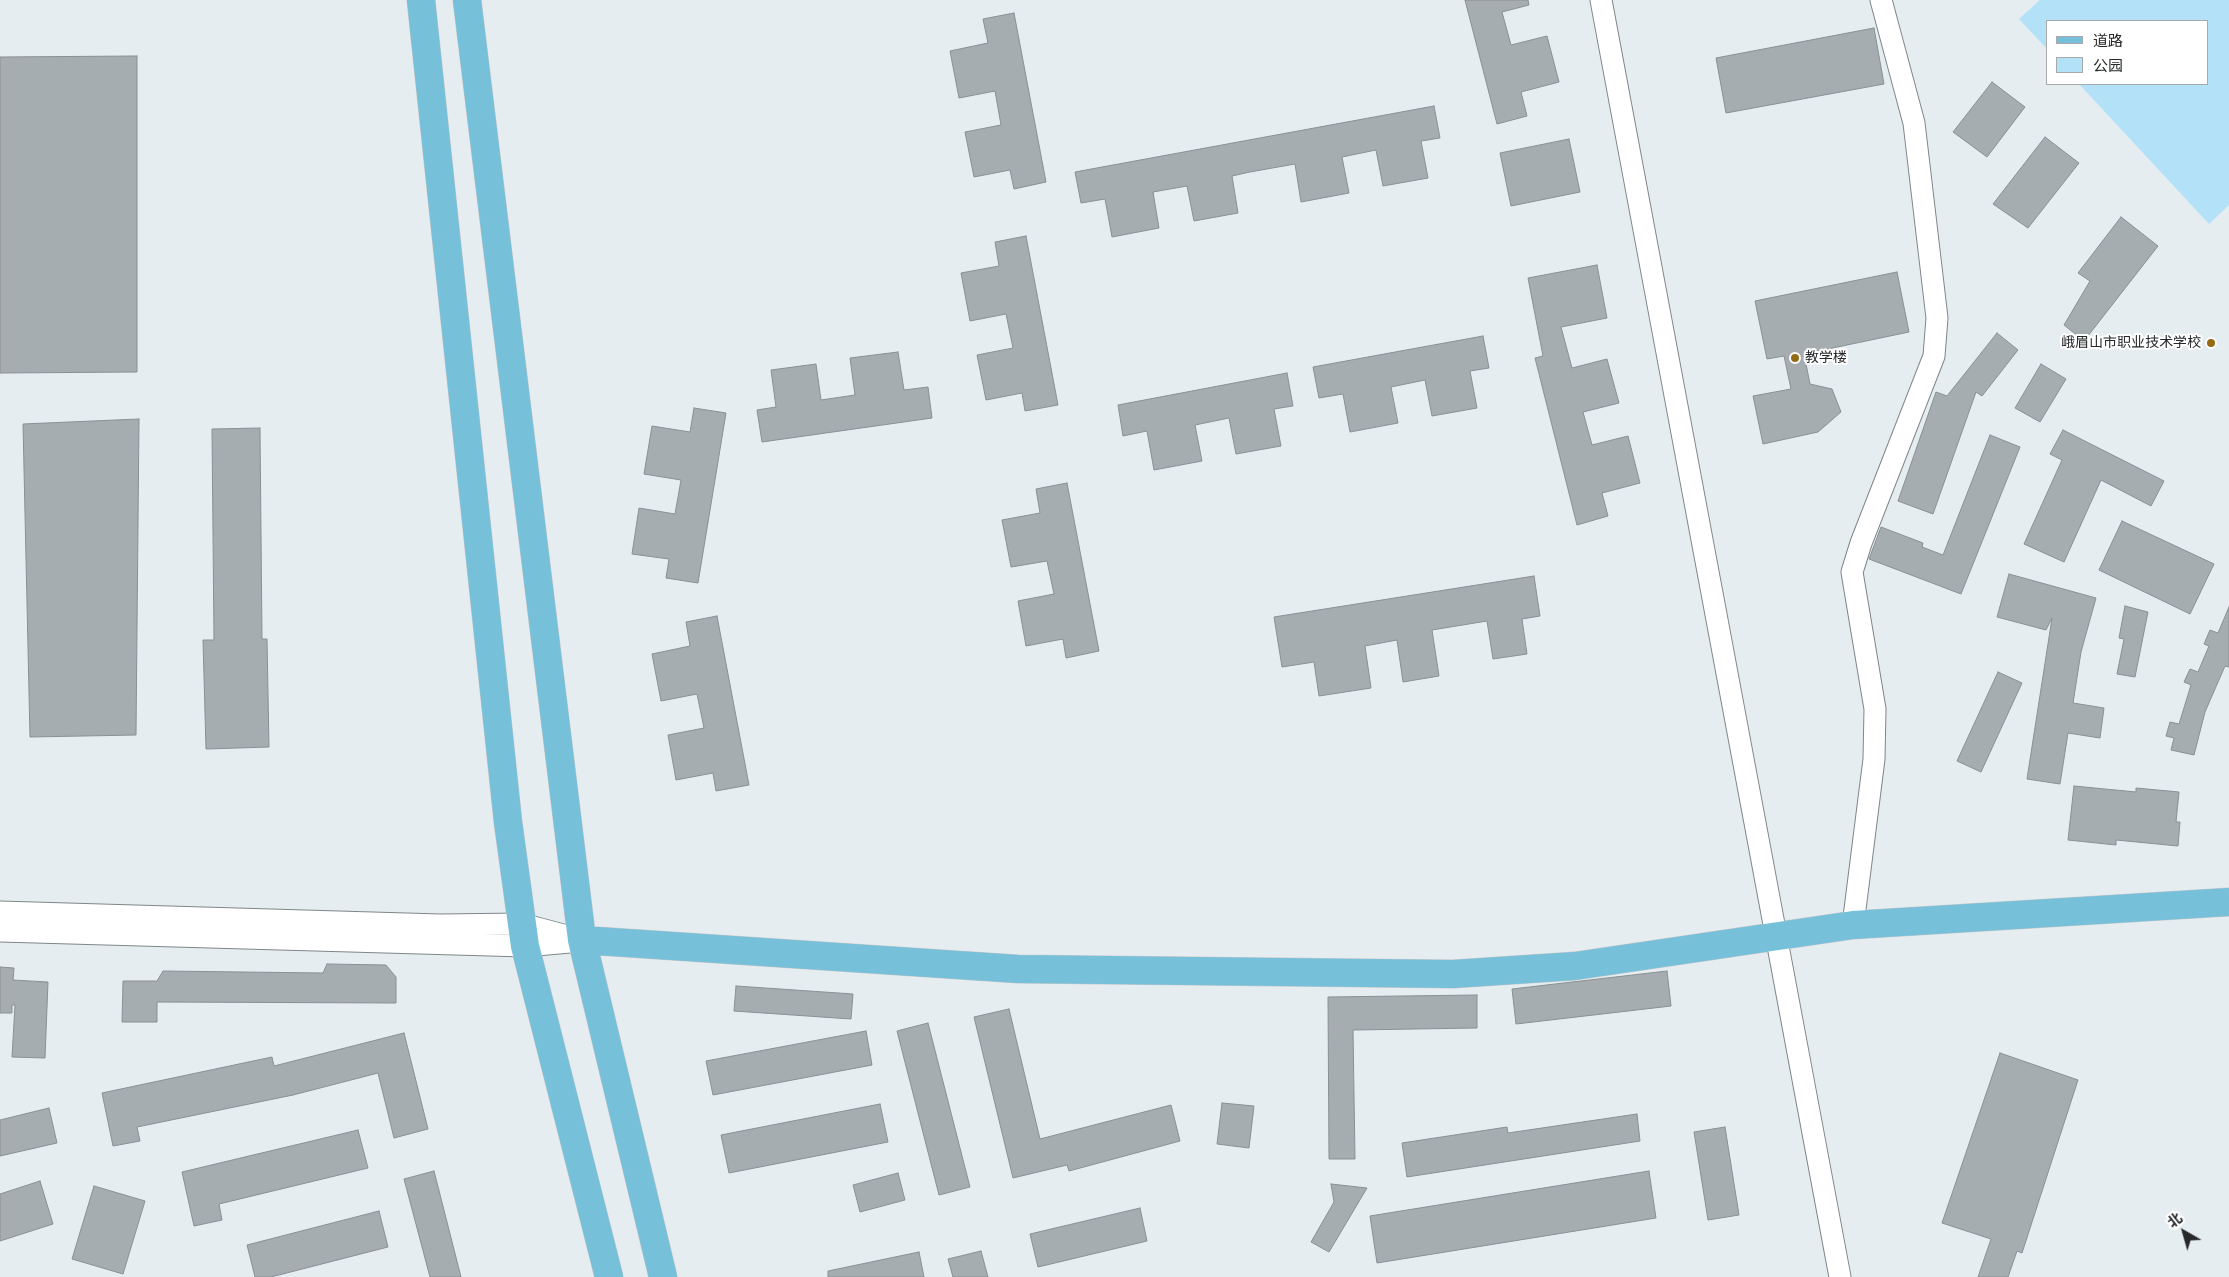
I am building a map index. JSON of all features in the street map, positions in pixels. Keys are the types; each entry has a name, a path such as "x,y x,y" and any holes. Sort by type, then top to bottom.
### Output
{"main road":[{"path":"421,0 508,822 524,935 609,1277"},
{"path":"467,0 582,940 663,1277"},
{"path":"582,940 1018,969 1453,974 1575,966 1853,925 2229,902"}],"street":[{"path":"1601,0 1840,1277"},
{"path":"1853,925 1874,759 1875,709 1852,572 1861,543 1934,356 1937,318 1914,123 1881,0"},
{"path":"0,912 440,925 582,940"},
{"path":"0,931 524,935"}],"green space":[{"path":"2040,0 2229,0 2229,205 2209,224 2080,85 2209,85 2209,20 2046,20 2046,48 2019,19"}],"building":[{"path":"1465,0 1528,0 1529,5 1502,12 1511,45 1547,36 1559,82 1521,92 1527,116 1497,124"},
{"path":"1014,13 1046,182 1014,189 1010,170 974,177 965,132 1001,125 995,91 959,98 950,51 988,43 983,19"},
{"path":"1874,28 1884,84 1726,113 1716,58"},
{"path":"137,56 137,372 0,373 0,57"},
{"path":"1992,82 2025,107 1987,157 1953,132"},
{"path":"1434,106 1440,138 1421,141 1428,178 1383,186 1376,150 1342,157 1349,193 1301,202 1295,164 1250,172 1232,176 1238,213 1194,221 1187,186 1153,192 1159,228 1112,237 1105,199 1081,203 1075,172"},
{"path":"2045,137 2079,163 2028,228 1993,204"},
{"path":"1569,139 1580,192 1511,206 1500,153"},
{"path":"2121,217 2158,246 2084,341 2064,325 2090,281 2078,273"},
{"path":"1026,236 1058,405 1025,411 1022,393 986,400 977,355 1013,348 1006,314 970,321 961,273 999,266 995,242"},
{"path":"1597,265 1607,318 1561,327 1572,368 1607,359 1619,403 1583,412 1592,445 1628,436 1640,483 1602,493 1608,516 1577,525 1535,358 1543,356 1528,278"},
{"name":"教学楼","path":"1897,272 1909,332 1804,354 1810,384 1832,389 1841,412 1818,432 1763,444 1753,396 1791,389 1784,356 1767,359 1755,301"},
{"path":"1997,333 2018,350 1982,396 1976,392 1933,514 1898,501 1936,392 1947,396"},
{"path":"1483,336 1489,368 1470,371 1477,408 1432,416 1425,380 1391,387 1398,423 1350,432 1343,394 1319,398 1313,367"},
{"path":"898,352 904,390 928,387 932,418 762,442 757,410 776,407 771,370 816,364 821,400 855,395 850,358"},
{"path":"2041,364 2066,379 2040,422 2015,408"},
{"path":"1287,373 1293,406 1274,409 1281,446 1236,454 1229,418 1195,425 1202,461 1154,470 1147,431 1123,436 1118,405"},
{"path":"694,408 726,413 698,583 666,578 669,559 632,554 639,508 675,514 681,480 644,474 652,426 690,432"},
{"path":"139,419 136,735 30,737 23,424"},
{"path":"260,428 262,639 267,639 269,747 206,749 203,640 214,640 212,429"},
{"path":"2063,430 2164,481 2151,506 2101,480 2064,562 2024,544 2062,460 2050,454"},
{"path":"1990,435 2020,447 1961,594 1869,559 1881,527 1923,543 1922,547 1943,555"},
{"path":"1067,483 1099,651 1066,658 1063,639 1026,646 1018,601 1054,594 1047,561 1011,567 1002,520 1040,513 1036,489"},
{"path":"2122,521 2214,564 2190,614 2099,570"},
{"path":"2009,574 2096,598 2081,652 2073,703 2104,708 2100,738 2068,733 2060,784 2027,779 2052,618 2046,630 1997,617"},
{"path":"1534,576 1540,616 1522,619 1527,654 1493,659 1487,621 1432,630 1439,676 1403,682 1397,640 1365,646 1371,688 1319,696 1314,662 1282,667 1274,617"},
{"path":"2125,606 2148,612 2135,677 2117,674 2124,639 2119,638"},
{"path":"2229,607 2229,667 2225,666 2205,712 2194,755 2171,750 2174,738 2166,736 2170,722 2179,724 2191,685 2184,682 2190,669 2198,672 2209,646 2204,644 2210,630 2218,633"},
{"path":"717,616 749,785 716,791 713,773 676,780 668,735 704,728 697,694 661,701 652,654 690,646 686,622"},
{"path":"1998,672 2022,683 1981,772 1957,761"},
{"path":"2074,786 2136,792 2136,788 2179,792 2176,822 2180,822 2178,846 2116,840 2116,845 2068,840"},
{"path":"327,964 386,965 396,977 396,1003 157,1002 157,1022 122,1022 123,981 157,981 163,971 323,973"},
{"path":"0,967 14,968 13,980 48,982 45,1058 12,1057 15,1005 12,1005 12,1013 0,1013"},
{"path":"1667,971 1671,1006 1516,1024 1512,989"},
{"path":"736,986 853,994 851,1019 734,1011"},
{"path":"1477,995 1477,1028 1353,1030 1355,1159 1329,1159 1328,997"},
{"path":"1009,1009 1040,1139 1171,1105 1180,1141 1069,1171 1067,1165 1013,1178 974,1017"},
{"path":"928,1023 970,1187 939,1195 897,1031"},
{"path":"866,1031 872,1065 713,1095 706,1061"},
{"path":"404,1033 428,1129 394,1138 378,1073 293,1095 137,1127 140,1141 113,1146 102,1093 272,1057 274,1066"},
{"path":"2000,1053 2078,1080 2022,1253 2017,1251 2008,1277 1978,1277 1991,1239 1942,1223"},
{"path":"1222,1103 1254,1106 1249,1148 1217,1144"},
{"path":"880,1104 888,1142 729,1173 721,1135"},
{"path":"49,1108 57,1143 0,1156 0,1120"},
{"path":"1637,1114 1640,1141 1407,1177 1402,1143 1507,1127 1508,1133"},
{"path":"1725,1127 1739,1215 1708,1220 1694,1132"},
{"path":"358,1130 368,1168 219,1204 222,1220 194,1226 182,1172"},
{"path":"434,1171 461,1277 430,1277 404,1179"},
{"path":"1649,1171 1656,1218 1377,1263 1370,1216"},
{"path":"898,1173 905,1200 860,1212 853,1185"},
{"path":"40,1181 53,1224 0,1241 0,1194"},
{"path":"1331,1184 1367,1188 1329,1252 1311,1242 1334,1202"},
{"path":"94,1186 145,1201 123,1274 72,1259"},
{"path":"1140,1208 1147,1241 1038,1267 1030,1234"},
{"path":"379,1211 388,1247 271,1277 255,1277 247,1245"},
{"path":"981,1251 988,1277 953,1277 948,1259"},
{"path":"919,1252 924,1277 828,1277 828,1271"}],"place":[{"name":"峨眉山市职业技术学校","path":"2211,343"},
{"name":"教学楼","path":"1795,358"}]}
